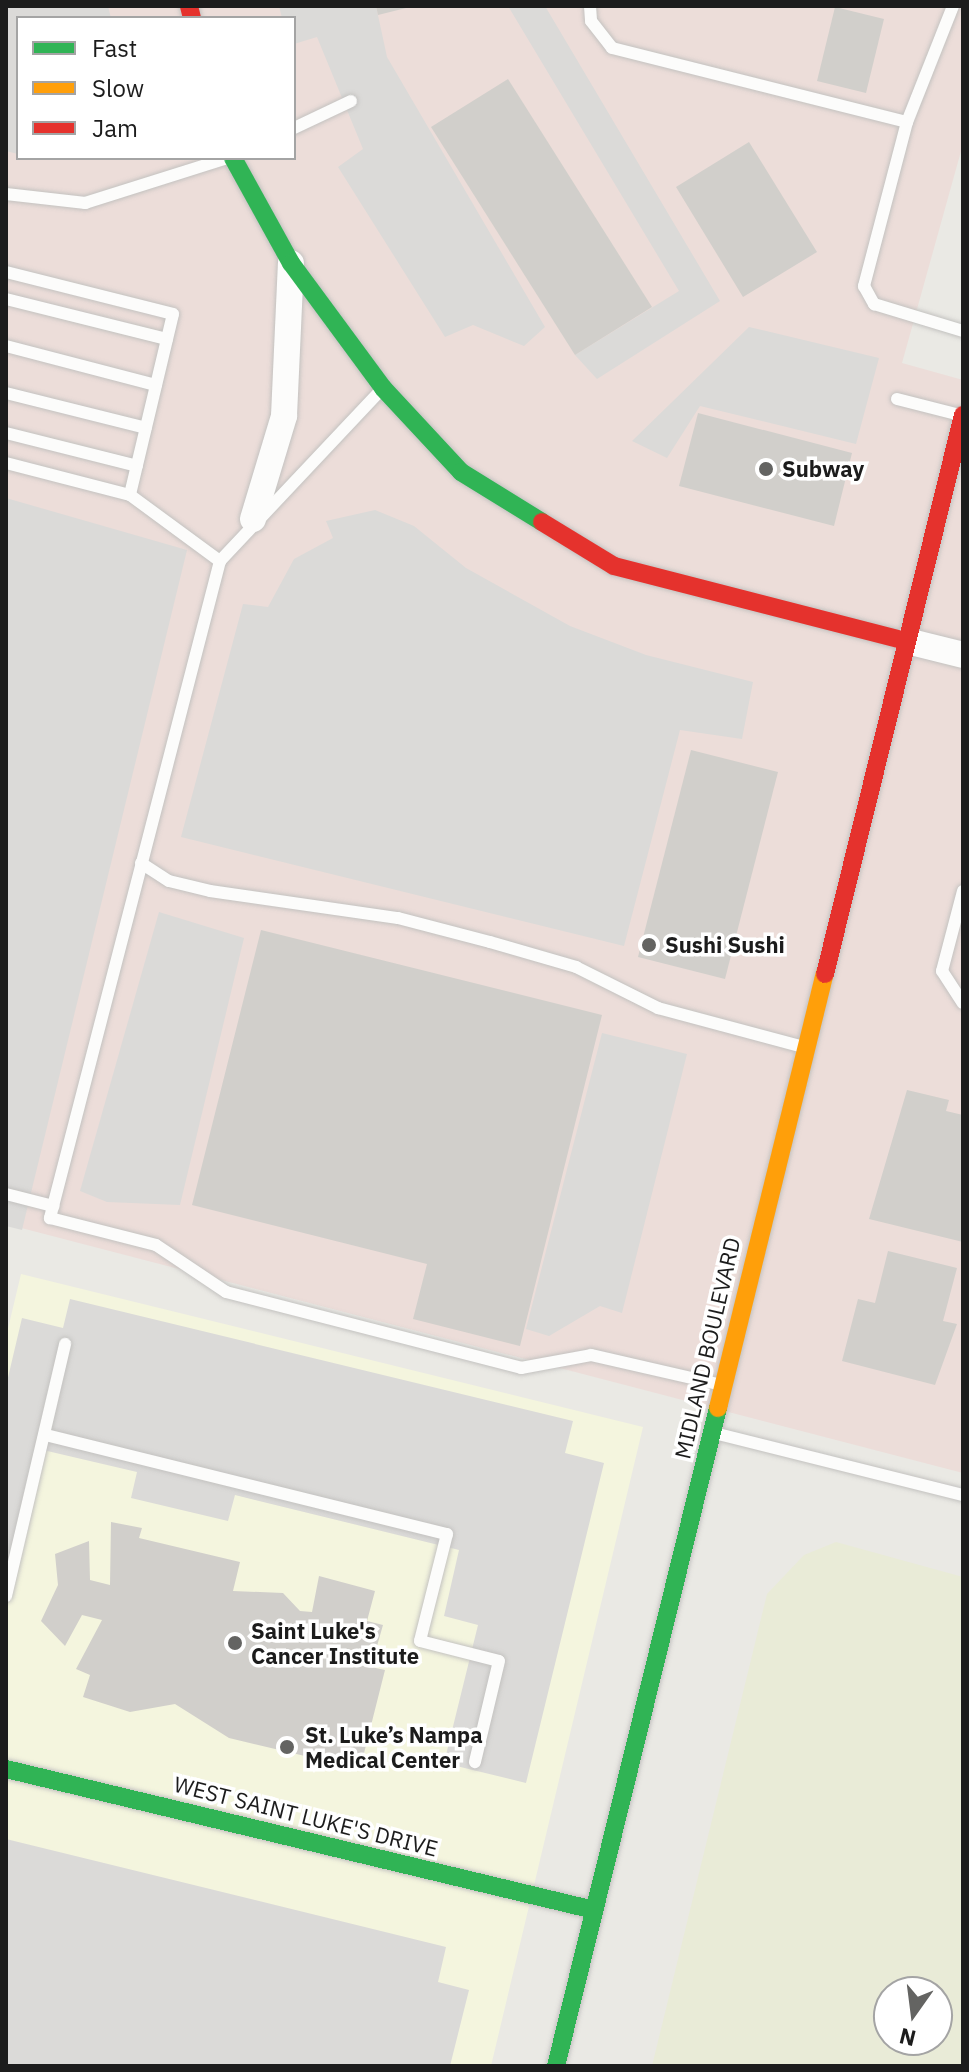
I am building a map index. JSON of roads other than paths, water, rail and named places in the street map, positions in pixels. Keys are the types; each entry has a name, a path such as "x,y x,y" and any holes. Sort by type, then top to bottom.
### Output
{"main road":[{"path":"231,160 291,263 383,388 461,472 614,566 907,641"},
{"name":"MIDLAND BOULEVARD","path":"556,2066 963,415"},
{"name":"WEST SAINT LUKE'S DRIVE","path":"6,1769 594,1910"}],"street":[{"path":"253,519 284,416 291,263"},
{"path":"907,641 963,655"}],"lane":[{"path":"590,6 591,21 612,48 907,122"},
{"path":"953,6 907,122 865,297 963,331"},
{"path":"296,127 351,101"},
{"path":"6,194 85,203 224,160"},
{"path":"6,272 173,314 130,495"},
{"path":"6,299 167,339"},
{"path":"6,346 156,385"},
{"path":"383,388 253,519 220,561 50,1218 156,1245 226,1292 521,1368 591,1355 722,1385"},
{"path":"6,393 146,428"},
{"path":"897,399 963,415"},
{"path":"6,433 137,466"},
{"path":"6,463 130,495 220,561"},
{"path":"141,863 169,881 210,891 383,915 490,942 576,967 658,1008 805,1047"},
{"path":"963,891 942,971 963,1003"},
{"path":"6,1194 53,1206"},
{"path":"6,1596 65,1344"},
{"path":"712,1433 963,1495"},
{"path":"46,1435 447,1534 420,1641 499,1661 475,1762"}],"place":[{"name":"Subway","path":"766,469"},
{"name":"Sushi Sushi","path":"649,945"},
{"name":"Saint Luke's Cancer Institute","path":"235,1643"},
{"name":"St. Luke’s Nampa Medical Center","path":"287,1747"}]}
